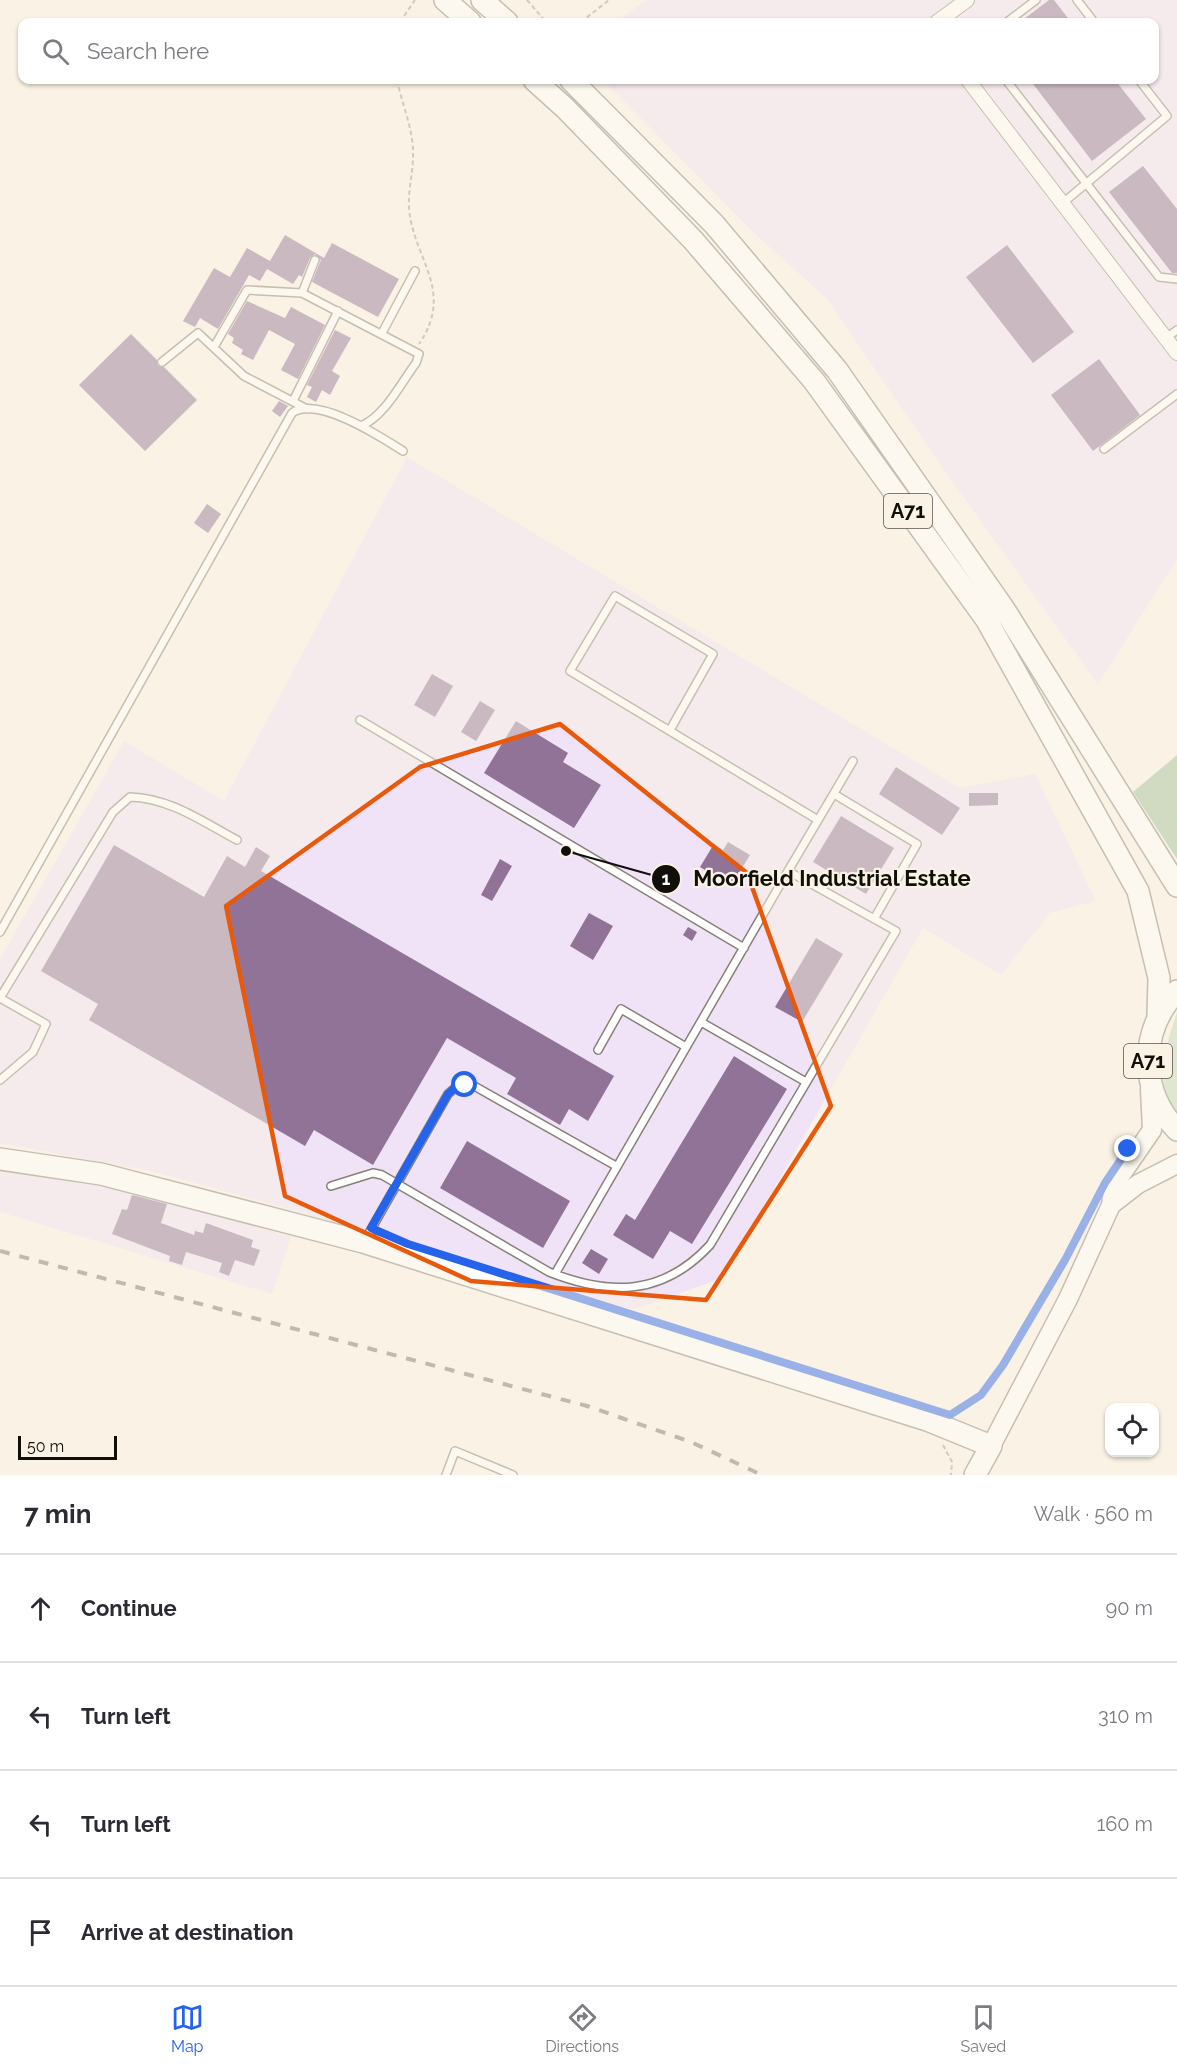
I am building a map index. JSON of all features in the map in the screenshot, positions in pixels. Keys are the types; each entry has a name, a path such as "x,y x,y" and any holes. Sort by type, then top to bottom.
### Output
{"main road":[{"path":"445,0 465,18"},
{"path":"482,0 502,18"},
{"name":"A71","path":"538,84 565,108 693,240 814,381 986,620 1138,891 1159,978 1158,1016 1149,1044 1150,1082 1157,1103 1177,1131"},
{"name":"A71","path":"575,84 714,224 837,370 1004,609 1177,886"},
{"name":"A71","path":"1158,1016 1177,991"},
{"path":"975,1475 1068,1299 1111,1205 1114,1185 1152,1130 1150,1082"},
{"path":"0,1159 101,1174 363,1242 927,1420 991,1446"},
{"path":"1111,1205 1138,1184 1177,1164"}],"street":[{"path":"942,18 967,0"},
{"path":"971,84 1172,334 1177,353"}],"lane":[{"path":"1012,18 1036,0"},
{"path":"1077,0 1091,18"},
{"path":"1009,84 1159,277 1177,279"},
{"path":"1064,202 1167,116 1142,84"},
{"path":"302,293 315,260"},
{"path":"382,333 415,271"},
{"path":"214,347 247,290 302,293 419,354 416,363 371,421 361,426"},
{"path":"293,401 338,311"},
{"path":"162,362 198,333 244,376 309,410"},
{"path":"1104,449 1177,394"},
{"path":"0,932 288,419 298,409 345,417 403,451"},
{"path":"670,730 713,654 615,596 570,670 818,820"},
{"path":"360,720 744,948"},
{"path":"555,1274 853,761"},
{"path":"834,794 917,844 874,919"},
{"path":"0,1080 33,1052 46,1024 0,998 113,812 130,797 150,798 177,808 237,840"},
{"path":"331,1186 372,1173 396,1183 555,1274 593,1287 616,1289 649,1284 677,1272 696,1260 710,1245 896,932 788,871"},
{"path":"598,1050 621,1009 686,1047"},
{"path":"701,1022 806,1082"},
{"path":"363,1242 448,1094 456,1087 465,1085 489,1094 616,1166"},
{"path":"446,1475 455,1451 513,1475"}],"path":[{"path":"402,18 415,0"},
{"path":"527,0 543,18"},
{"path":"586,18 609,0"},
{"path":"398,84 413,156 409,208 432,281 434,307 431,323 414,351"},
{"path":"950,1415 981,1395 1003,1365 1085,1221"}],"highlighted area":[{"path":"560,724 747,873 831,1106 706,1300 471,1281 285,1196 226,906 420,767"}],"shaded area":[{"path":"646,0 1177,0 1177,559 1098,684 946,473 827,299 754,233 607,84 1159,84 1159,18 621,18"},
{"path":"407,457 960,788 1035,774 1096,901 1050,913 1001,975 923,928 723,1278 636,1309 589,1303 344,1224 150,1171 0,1143 0,959 124,741 224,801"},
{"path":"0,1172 138,1190 291,1237 272,1294 0,1212"}],"green space":[{"path":"1177,755 1177,859 1133,792"},
{"path":"1177,1012 1177,1112 1169,1101 1163,1077 1166,1050"}],"building":[{"path":"1049,0 1054,0 1068,18 1025,18"},
{"path":"1033,84 1118,84 1146,119 1092,161"},
{"path":"1143,166 1177,209 1177,273 1172,273 1109,192"},
{"path":"285,235 324,258 332,243 399,279 378,317 312,282 321,260 315,254 310,258 302,277 299,275 293,284 267,269 260,281 249,275 218,329 200,318 195,327 183,321 214,268 230,277 247,248 270,261"},
{"path":"1007,245 1074,332 1033,363 966,277"},
{"path":"247,301 285,318 291,307 325,325 298,379 281,370 295,344 269,330 253,360 241,354 243,350 232,343 234,338 228,334"},
{"path":"335,330 351,338 332,371 340,376 330,395 322,390 316,402 307,397 312,387 307,385"},
{"path":"131,334 157,360 158,366 164,367 197,400 145,451 79,385"},
{"path":"1099,359 1140,415 1093,451 1051,395"},
{"path":"279,401 288,406 280,417 272,411"},
{"path":"207,504 221,514 208,533 194,523"},
{"path":"432,674 453,686 435,717 414,705"},
{"path":"480,701 495,710 476,741 461,732"},
{"path":"516,721 568,753 563,762 601,785 574,828 484,773"},
{"path":"896,767 960,808 942,835 879,794"},
{"path":"969,793 998,793 998,805 969,806"},
{"path":"841,816 894,848 866,894 813,862"},
{"path":"728,842 750,855 731,886 700,867 714,844 723,850"},
{"path":"114,845 204,897 227,856 245,867 256,847 270,856 261,871 614,1076 588,1121 569,1109 560,1125 507,1094 516,1078 447,1038 373,1165 314,1130 305,1146 89,1020 98,1004 41,971"},
{"path":"500,859 512,866 492,901 481,895"},
{"path":"589,913 613,926 593,960 570,946"},
{"path":"688,927 697,932 692,941 683,935"},
{"path":"816,938 843,954 802,1022 775,1007"},
{"path":"734,1056 787,1089 692,1244 670,1231 653,1259 613,1235 626,1214 635,1220"},
{"path":"467,1141 570,1201 543,1248 440,1188"},
{"path":"132,1195 167,1204 161,1223 194,1235 195,1231 203,1233 206,1223 253,1240 251,1247 260,1250 254,1266 235,1260 229,1276 219,1272 222,1263 186,1252 182,1265 169,1261 170,1256 112,1234 122,1209 127,1210"},
{"path":"591,1249 608,1259 599,1274 582,1263"}],"railway":[{"path":"0,1251 587,1406 691,1442 762,1475"}],"place":[{"name":"Moorfield Industrial Estate","path":"566,851"}],"route":[{"path":"465,1085 456,1087 448,1094 371,1228 408,1244 950,1415 981,1395 1003,1365 1065,1260 1105,1183 1128,1149"}]}
